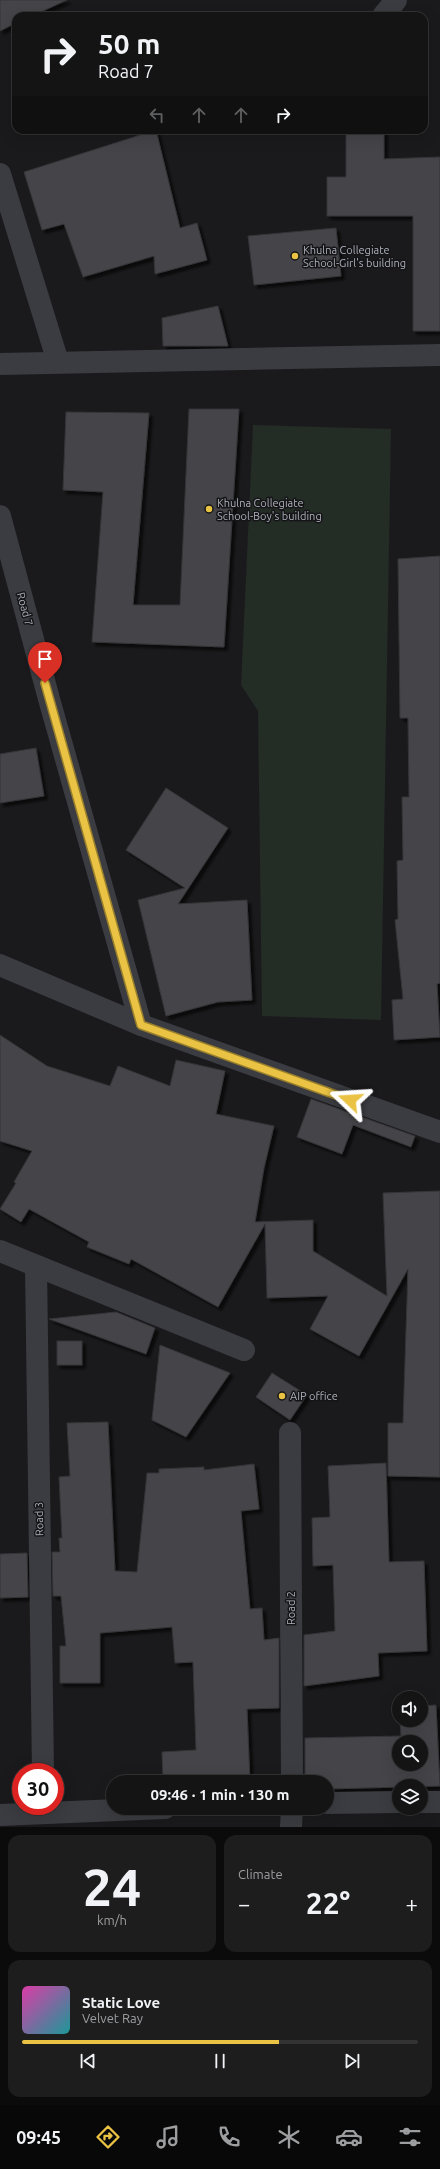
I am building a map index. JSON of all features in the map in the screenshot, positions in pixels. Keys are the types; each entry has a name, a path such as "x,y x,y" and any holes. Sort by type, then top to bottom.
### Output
{"street":[{"path":"386,12 396,0"},
{"path":"0,174 58,362"},
{"path":"0,364 440,355"},
{"name":"Road 7","path":"0,516 49,698 141,1025"},
{"path":"0,965 141,1025 440,1132"},
{"path":"0,1251 244,1350"},
{"name":"Road 3","path":"36,1266 43,1763"},
{"name":"Road 2","path":"290,1433 292,1775"},
{"path":"334,1803 392,1802"},
{"path":"428,1802 440,1802"},
{"path":"64,1814 106,1811"},
{"path":"0,1814 12,1814"},
{"path":"291,1827 292,1815"}],"shaded area":[{"path":"253,425 391,429 381,1020 262,1016 258,711 241,685"}],"building":[{"path":"0,0 67,0 41,12 12,12 12,25 0,31"},
{"path":"143,134 157,134 180,228 197,223 207,260 155,274 154,256 83,277 64,224 42,230 24,172"},
{"path":"346,134 384,134 384,159 440,157 440,331 413,331 413,216 327,216 327,177 346,177"},
{"name":"Khulna Collegiate School-Girl's building","path":"336,228 341,276 254,285 248,236"},
{"path":"218,306 228,346 163,346 162,318"},
{"name":"Khulna Collegiate School-Boy's building","path":"189,409 239,409 224,647 92,642 103,492 63,490 66,412 149,413 133,605 180,605"},
{"path":"440,556 440,983 437,984 440,1037 394,1040 392,1000 403,999 395,920 398,919 397,861 403,860 402,797 409,797 408,718 400,718 398,559"},
{"path":"36,748 44,796 0,803 0,754"},
{"path":"166,788 228,828 178,904 247,900 252,1000 218,1002 166,1016 138,900 185,888 126,850"},
{"path":"0,1035 47,1066 110,1086 118,1066 170,1086 176,1060 225,1071 216,1114 274,1126 264,1168 255,1222 313,1220 313,1251 387,1296 383,1193 440,1191 440,1477 388,1476 388,1423 403,1423 408,1269 359,1356 310,1329 328,1296 267,1298 265,1224 218,1307 131,1259 129,1264 87,1247 89,1242 29,1209 21,1222 0,1209 16,1183 14,1182 32,1151 0,1141"},
{"path":"311,1099 415,1136 411,1147 353,1125 342,1154 297,1137"},
{"path":"116,1312 155,1328 146,1354 49,1319"},
{"path":"57,1341 82,1341 82,1365 57,1365"},
{"path":"160,1345 230,1373 186,1437 152,1420"},
{"name":"AIP office","path":"272,1373 307,1395 290,1420 256,1397"},
{"path":"108,1422 115,1571 137,1572 147,1473 159,1473 159,1469 204,1467 204,1470 254,1464 259,1509 241,1511 250,1609 262,1608 264,1640 279,1638 279,1708 247,1709 250,1775 163,1775 162,1752 196,1750 193,1662 175,1663 172,1627 100,1633 100,1683 60,1683 60,1646 66,1646 61,1596 53,1596 52,1552 60,1552 59,1538 62,1538 59,1477 70,1476 67,1423"},
{"path":"386,1463 389,1562 424,1561 427,1651 378,1653 379,1676 304,1686 304,1635 335,1631 333,1565 313,1566 312,1518 330,1517 328,1466"},
{"path":"27,1553 28,1597 0,1598 0,1554"},
{"path":"436,1705 440,1786 428,1786 428,1779 392,1779 392,1787 334,1789 334,1775 305,1775 305,1738 392,1736 392,1771 428,1771 428,1735 401,1735 400,1727 428,1727 428,1706"}],"place":[{"name":"Khulna Collegiate School-Girl's building","path":"295,256"},
{"name":"Khulna Collegiate School-Boy's building","path":"209,509"},
{"name":"AIP office","path":"282,1396"}],"route":[{"path":"45,683 141,1025 350,1100"}]}
